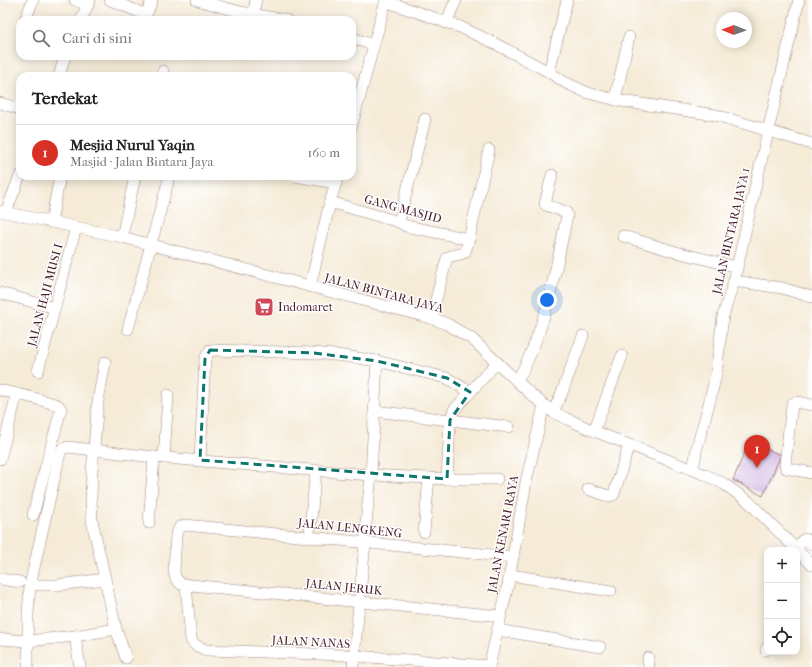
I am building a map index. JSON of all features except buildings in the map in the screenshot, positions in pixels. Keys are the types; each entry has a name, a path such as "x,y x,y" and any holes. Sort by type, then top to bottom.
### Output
{"street":[{"path":"27,16 34,0"},
{"path":"75,0 89,3 83,16"},
{"path":"110,0 144,14 148,13 152,0"},
{"path":"198,0 222,8 260,16"},
{"path":"253,15 256,0"},
{"path":"446,23 456,0"},
{"path":"549,72 566,0"},
{"name":"JALAN BINTARA JAYA 1","path":"693,470 697,447 716,374 723,316 734,281 799,0"},
{"path":"356,110 386,1 460,27 490,41 549,72 566,83 588,93 615,100 716,115 812,144"},
{"path":"615,100 629,37"},
{"path":"356,39 374,45"},
{"path":"60,72 64,60"},
{"path":"0,102 16,108"},
{"path":"399,222 425,119"},
{"path":"431,318 447,258 452,255 458,255 465,252 489,150"},
{"path":"518,382 526,366 544,319 567,216 566,212 545,204 552,175"},
{"path":"3,211 18,180"},
{"path":"51,222 59,180"},
{"path":"122,237 134,180"},
{"path":"310,287 330,202 337,180"},
{"path":"128,329 168,182"},
{"name":"GANG MASJID","path":"330,202 399,222 406,226 469,239"},
{"name":"JALAN BINTARA JAYA","path":"3,211 151,244 431,318 447,324 472,339 548,409 594,431 693,470 724,484 748,501 794,547"},
{"name":"JALAN HAJI MUSI I","path":"38,370 76,227"},
{"path":"623,236 676,252 737,267"},
{"path":"734,281 782,288 812,297"},
{"path":"0,293 55,308"},
{"name":"JALAN KENARI RAYA","path":"489,666 510,575 531,460 548,409 561,395 583,336"},
{"path":"200,460 205,359 210,350 314,353 377,361 447,378 470,392"},
{"path":"594,431 622,356"},
{"path":"353,662 371,475 377,361"},
{"path":"105,362 98,401 91,498 92,520 116,629 126,658"},
{"path":"447,479 450,420 454,410 498,363"},
{"path":"0,390 58,404 61,409 32,514"},
{"path":"0,459 17,394"},
{"path":"149,523 168,395"},
{"path":"812,405 796,402 792,404 785,464 786,468 812,473"},
{"path":"374,411 509,428"},
{"path":"588,489 608,496 614,494 629,445"},
{"path":"28,667 28,614 25,583 62,449 68,447 159,458 200,460 371,475 447,479 497,479"},
{"path":"310,528 316,470"},
{"path":"424,532 429,478"},
{"name":"JALAN LENGKENG","path":"186,585 178,582 174,572 176,534 178,530 185,525 365,538 513,558"},
{"path":"798,547 804,539 812,544"},
{"name":"JALAN BINTARA JAYA","path":"800,553 812,564"},
{"path":"510,575 611,591"},
{"path":"0,579 25,583 58,585 105,579"},
{"name":"JALAN JERUK","path":"186,585 500,616"},
{"name":"JALAN NANAS","path":"186,585 191,640 199,648 206,650 342,655 353,662 489,666"},
{"path":"0,639 28,641 75,636 116,629"},
{"path":"497,630 600,647"},
{"path":"75,636 80,667"}],"highlighted area":[{"path":"210,350 314,353 377,361 447,378 470,392 450,420 447,479 200,460 205,359"}],"place":[{"name":"Indomaret","path":"264,307"},
{"name":"Mesjid Nurul Yaqin","path":"757,468"}]}
